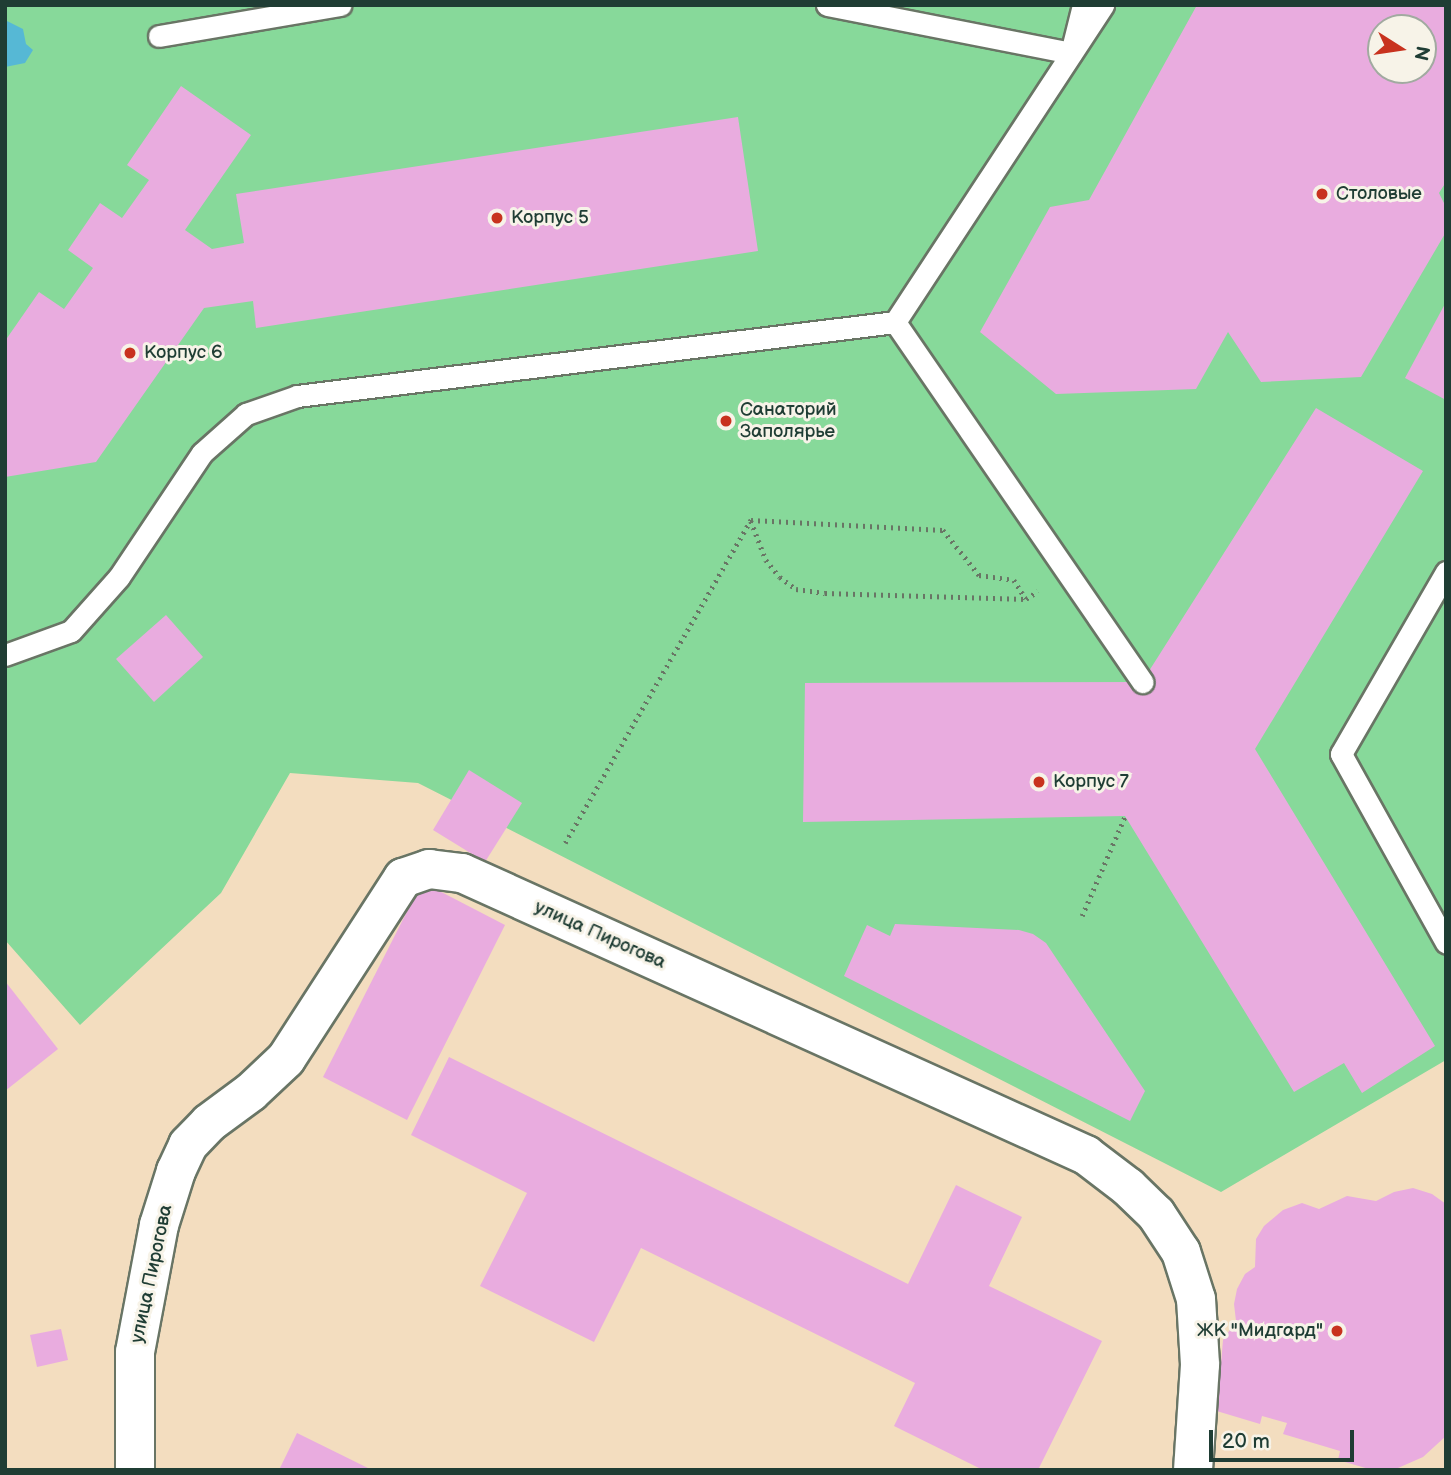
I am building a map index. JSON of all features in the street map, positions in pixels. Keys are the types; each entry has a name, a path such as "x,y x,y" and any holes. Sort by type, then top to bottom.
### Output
{"street":[{"name":"улица Пирогова","path":"135,1470 135,1352 159,1225 176,1171 188,1145 209,1123 251,1092 286,1059 403,878 429,869 461,873 1086,1155 1128,1187 1156,1214 1181,1252 1196,1299 1200,1365 1193,1470"}],"lane":[{"path":"159,36 340,5"},
{"path":"827,5 1070,53"},
{"path":"1070,53 1083,5"},
{"path":"5,655 71,631 119,577 202,453 246,414 306,394 895,322 1103,5"},
{"path":"895,322 1142,682"},
{"path":"1446,572 1340,754 1446,943"}],"path":[{"path":"751,520 765,560 780,577 796,589 825,593 1026,599 1067,573"},
{"path":"751,520 943,530 979,575 1014,580 1026,599"},
{"path":"565,843 751,520"},
{"path":"1082,916 1125,816"}],"green space":[{"name":"Санаторий Заполярье","path":"5,5 1446,5 1446,1060 1221,1192 418,783 290,773 221,893 80,1025 5,940"}],"water":[{"path":"5,20 23,29 26,44 33,50 25,63 5,67"}],"building":[{"name":"Столовые","path":"1197,5 1446,5 1446,182 1439,193 1446,207 1446,232 1361,377 1261,382 1228,332 1196,389 1056,394 980,332 1050,207 1089,200"},
{"path":"181,86 251,135 185,230 212,249 244,243 236,194 738,117 758,251 256,328 253,301 204,308 96,462 5,477 5,341 39,292 64,309 93,268 68,250 100,203 122,218 149,180 127,165"},
{"path":"1446,302 1446,400 1405,378"},
{"name":"Корпус 7","path":"1316,408 1423,471 1255,749 1435,1046 1362,1093 1344,1063 1294,1092 1125,816 803,822 805,683 1142,682"},
{"path":"166,615 203,657 154,702 116,659"},
{"path":"469,770 522,803 485,862 433,830"},
{"path":"422,882 505,925 407,1120 323,1077"},
{"path":"895,924 1019,930 1033,934 1046,943 1145,1091 1130,1121 844,976 867,925 890,936"},
{"path":"5,981 58,1049 5,1091"},
{"path":"449,1057 908,1284 956,1185 1022,1217 989,1286 1102,1341 1038,1470 983,1470 894,1426 915,1383 641,1248 594,1342 480,1286 527,1193 411,1135"},
{"name":"ЖК \"Мидгард\"","path":"1413,1188 1432,1194 1446,1204 1446,1436 1423,1457 1398,1468 1369,1469 1338,1460 1340,1451 1283,1434 1287,1423 1262,1416 1260,1424 1210,1409 1211,1371 1221,1364 1223,1340 1236,1321 1234,1304 1237,1289 1245,1274 1255,1267 1256,1239 1264,1226 1283,1210 1302,1203 1319,1209 1347,1196 1376,1201 1394,1192"},
{"path":"61,1329 68,1360 37,1367 30,1335"},
{"path":"297,1433 372,1470 279,1470"}],"place":[{"name":"Столовые","path":"1322,194"},
{"name":"Корпус 5","path":"497,218"},
{"name":"Корпус 6","path":"130,353"},
{"name":"Санаторий Заполярье","path":"726,421"},
{"name":"Корпус 7","path":"1039,782"},
{"name":"ЖК \"Мидгард\"","path":"1337,1331"}]}
